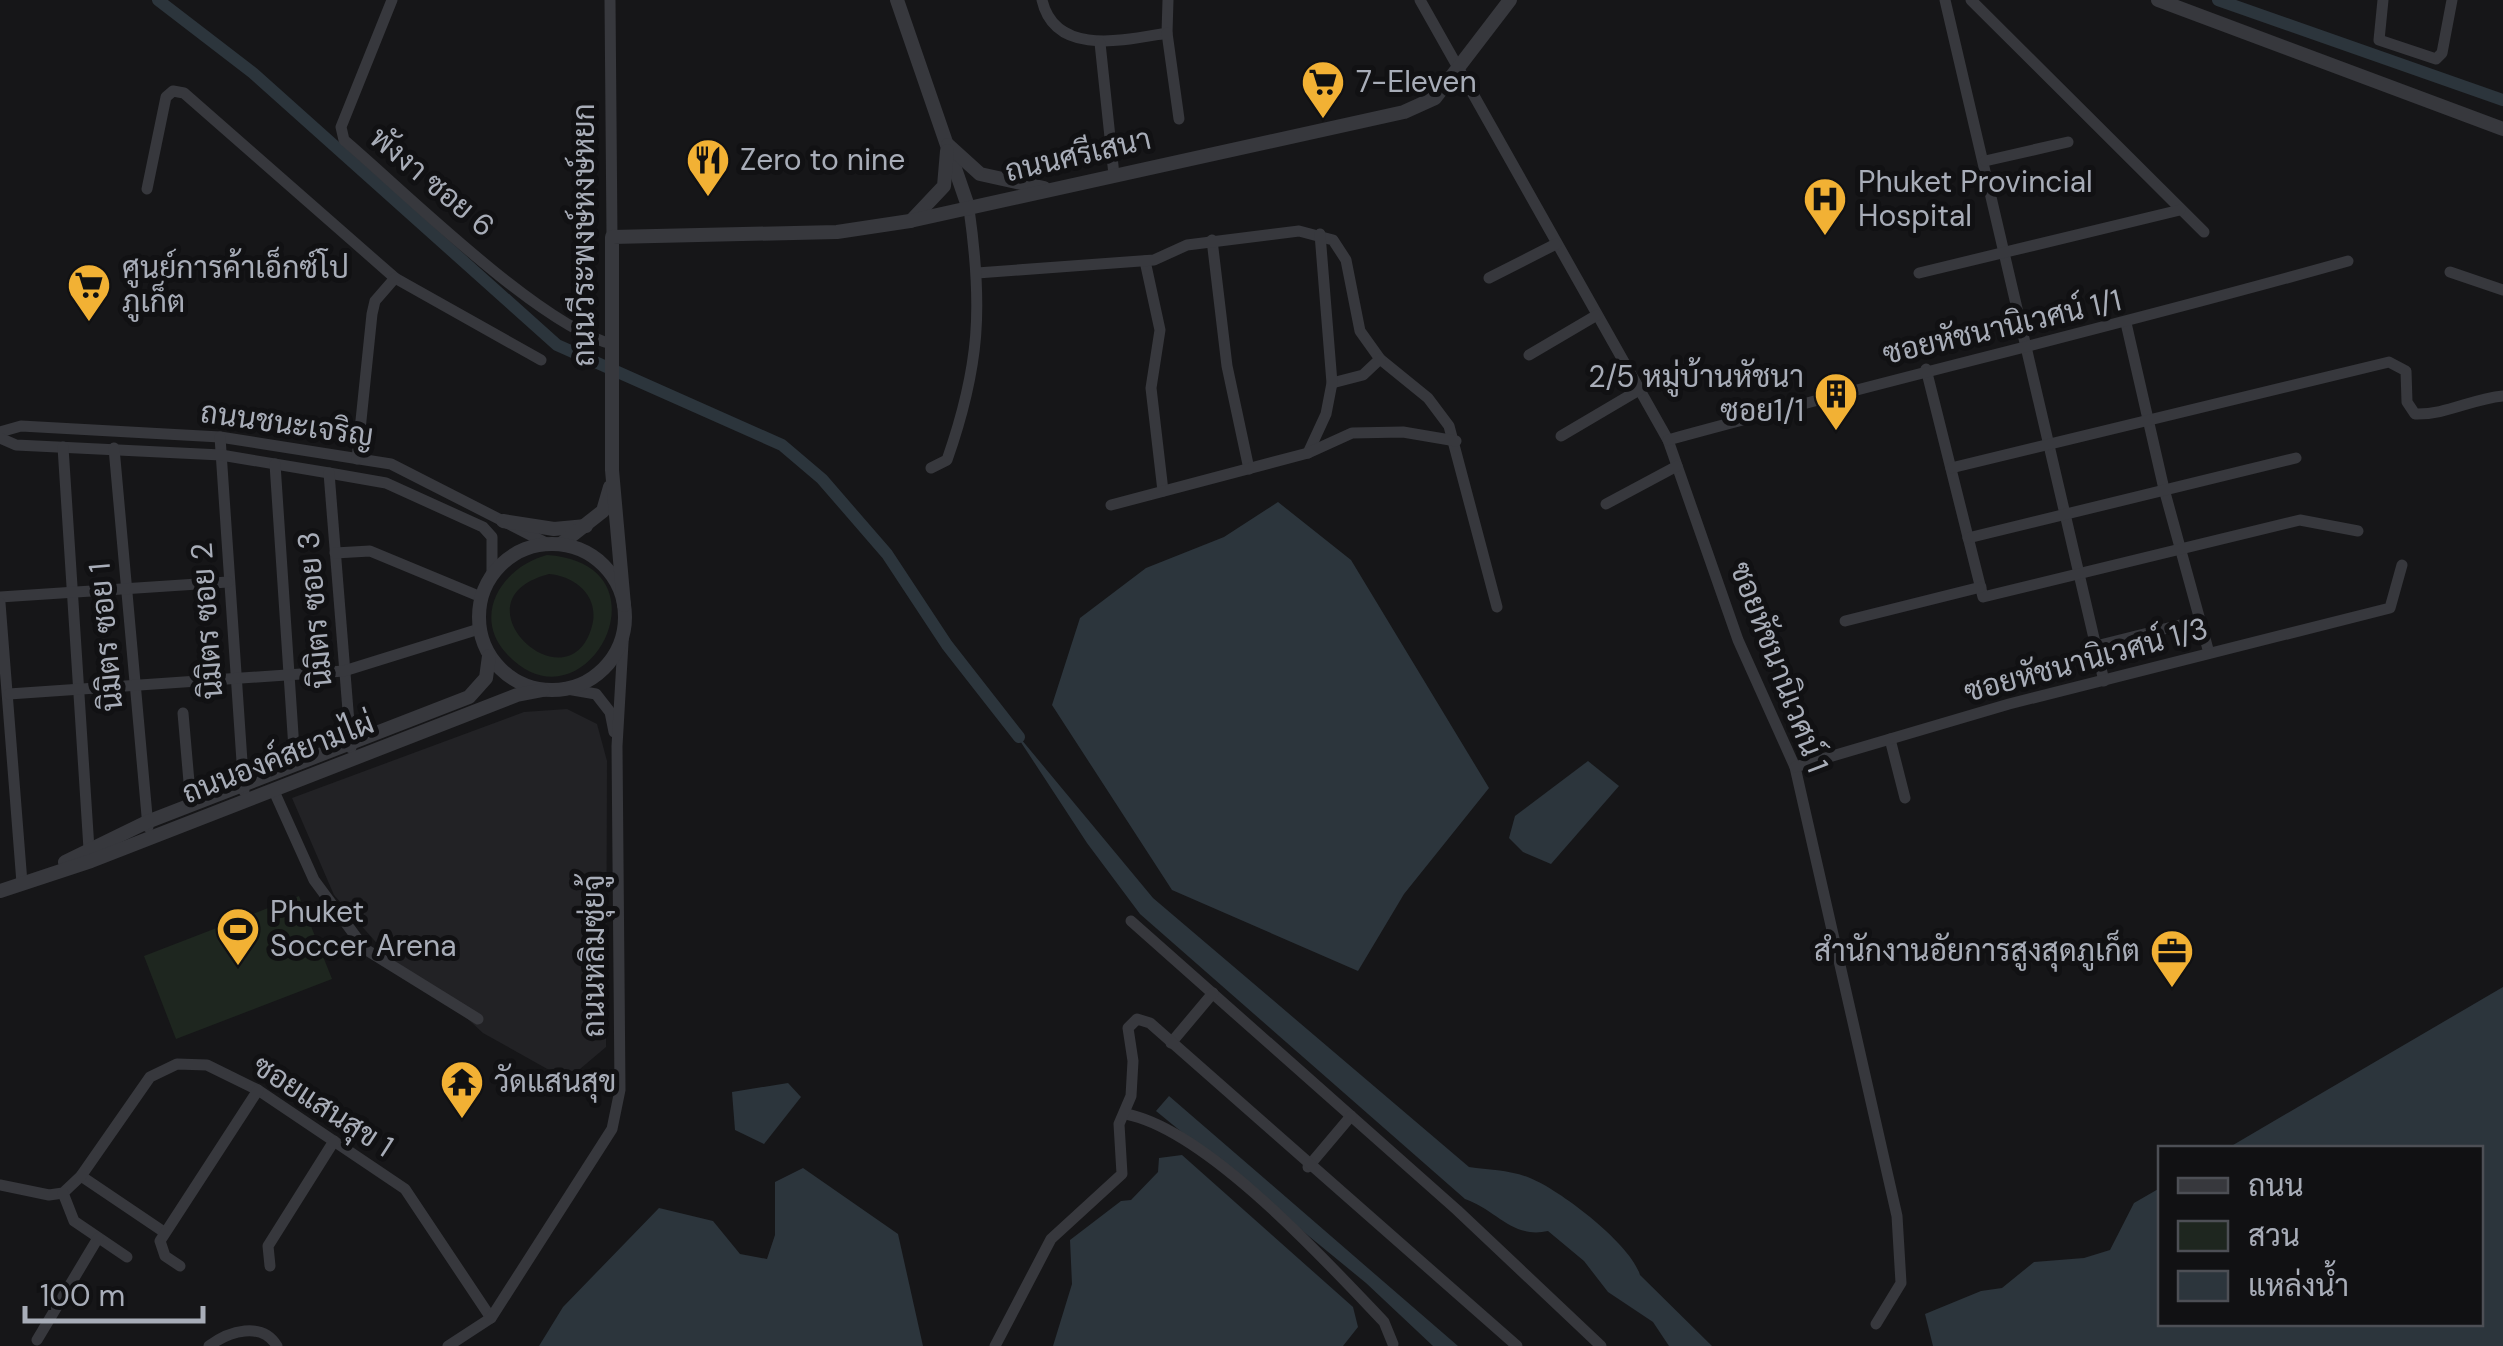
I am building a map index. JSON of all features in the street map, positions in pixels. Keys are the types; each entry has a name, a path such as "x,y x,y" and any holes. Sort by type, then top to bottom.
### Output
{"street":[{"name":"พังงา ซอย 6","path":"392,0 342,127 344,140 532,300 589,339 612,348"},
{"name":"ถนนวีระพงษ์หงษ์หยก","path":"610,0 612,470 624,604"},
{"path":"897,0 970,209 977,273 976,362 947,460 931,468"},
{"path":"1042,0 1048,20 1056,27 1100,43 1168,34"},
{"path":"1168,0 1168,34 1179,119"},
{"path":"1420,0 1458,73"},
{"name":"ถนนศรีเสนา","path":"612,237 837,232 910,222 1404,112 1436,98 1458,73 1487,25 1510,0"},
{"path":"1945,0 2104,681"},
{"path":"1971,0 2204,232"},
{"path":"2383,0 2379,40 2436,59 2442,52 2452,0"},
{"path":"2163,1 2503,129"},
{"path":"1100,43 1114,175"},
{"name":"ซอยหัชนานิเวศน์ 1","path":"1458,73 1668,440 1738,640 1796,767 1897,1216 1901,1283 1876,1324"},
{"path":"146,189 166,97 173,91 184,93 395,278 540,360"},
{"path":"1984,161 2068,142"},
{"path":"947,145 980,174 1050,189"},
{"path":"910,222 944,186 947,145"},
{"path":"1919,273 2180,210"},
{"path":"977,273 1145,261 1212,240 1299,231 1320,234 1341,246 1360,332 1380,359 1428,398 1456,441 1477,542 1497,607"},
{"path":"1308,453 1326,414 1332,383 1320,234"},
{"path":"1212,240 1227,366 1250,468"},
{"path":"1489,278 1556,244"},
{"path":"1145,261 1160,330 1150,388 1163,491"},
{"name":"ซอยหัชนานิเวศน์ 1/1","path":"1668,440 1926,368 2126,324 2348,261"},
{"path":"2450,272 2503,290"},
{"path":"358,458 372,314 376,301 395,278"},
{"path":"1529,355 1597,316"},
{"path":"2126,324 2164,488 2209,653"},
{"path":"1332,383 1363,375 1380,359"},
{"path":"1951,468 2389,362 2406,371 2407,402 2415,414 2440,415 2472,399 2503,396"},
{"path":"1926,368 1982,592"},
{"path":"1562,436 1640,390"},
{"name":"ถนนชนะเจริญ","path":"0,434 21,426 220,436 391,464 555,544"},
{"path":"1111,505 1308,453 1352,434 1380,431 1456,441"},
{"name":"ถนนชนะเจริญ","path":"0,434 16,445 221,455 386,483 483,526 492,537 492,574"},
{"name":"นิมิตร ซอย 2","path":"220,436 244,792"},
{"path":"63,447 89,849"},
{"name":"นิมิตร ซอย 1","path":"114,448 148,830"},
{"path":"1968,538 2296,458"},
{"path":"275,464 294,764"},
{"path":"1606,504 1677,466"},
{"name":"ถนนวีระพงษ์หงษ์หยก","path":"590,525 603,511 612,470"},
{"name":"นิมิตร ซอย 3","path":"329,473 351,750"},
{"path":"1846,621 2079,574 2300,520 2358,531"},
{"path":"503,521 554,529 590,525"},
{"path":"555,544 598,561 617,584 624,604 624,626 607,666 590,680 567,689 543,690 519,683 489,656 478,629 481,597 492,574 510,558 555,544 590,525"},
{"path":"335,553 370,552 481,597"},
{"name":"ซอยหัชนานิเวศน์ 1/3","path":"1796,767 2104,681 2390,608 2402,565"},
{"path":"28,881 6,734 9,694 0,600 228,582"},
{"path":"2096,646 2200,620"},
{"name":"ถนนหลิมซุ่ยจู้","path":"448,1346 492,1318 612,1129 620,1090 617,746 624,626"},
{"path":"9,694 344,671 478,629"},
{"name":"ถนนองค์สยามไผ่","path":"28,881 89,849 148,830 190,805 273,788 469,696 486,678 489,656"},
{"name":"ถนนหลิมซุ่ยจู้","path":"567,689 584,690 604,702 617,746"},
{"name":"ถนนองค์สยามไผ่","path":"0,890 244,792 294,764 543,690"},
{"path":"183,712 190,805"},
{"path":"1890,739 1905,798"},
{"path":"273,788 314,880 365,949 478,1019"},
{"path":"1131,921 1601,1346"},
{"path":"1171,1043 1213,993"},
{"path":"995,1346 1033,1278 1040,1254 1080,1210 1122,1174 1119,1124 1126,1114 1133,1061 1128,1028 1136,1019 1150,1022 1308,1167 1516,1346"},
{"name":"ซอยแสนสุข 1","path":"64,1193 81,1176 150,1077 177,1064 206,1065 258,1090 405,1189 492,1318"},
{"path":"180,1266 161,1249 164,1232 258,1090"},
{"path":"1126,1114 1171,1130 1264,1203 1384,1322 1392,1344"},
{"path":"1308,1167 1351,1116"},
{"path":"270,1266 268,1246 334,1141"},
{"path":"81,1176 164,1232"},
{"path":"0,1185 49,1195 64,1193 68,1214 127,1257"},
{"path":"38,1340 98,1238"},
{"path":"209,1346 220,1338 255,1331 265,1333 277,1346"}],"shaded area":[{"path":"567,709 597,724 607,761 606,1047 567,1080 483,1033 433,987 390,958 334,895 292,798 524,712"}],"green space":[{"path":"547,555 586,565 606,586 612,613 604,640 588,662 564,675 535,674 506,653 496,638 492,608 497,594 518,569","holes":["549,574 583,590 594,615 579,649 562,657 542,654 524,642 513,624 510,605 521,587"]},
{"name":"Phuket Soccer Arena","path":"299,896 332,979 176,1039 144,956"}],"water":[{"path":"1278,502 1351,560 1489,788 1404,894 1358,971 1172,890 1052,705 1080,618 1146,568 1224,537"},
{"path":"1011,727 1153,898 1469,1167 1530,1178 1593,1219 1623,1248 1640,1275 1712,1346 1669,1346 1653,1322 1608,1292 1584,1261 1548,1231 1524,1231 1465,1199 1140,914 1087,843"},
{"path":"1588,761 1619,786 1551,864 1523,852 1509,838 1515,816"},
{"path":"2503,987 2503,1346 1933,1346 1925,1314 1981,1291 2002,1288 2034,1262 2084,1258 2110,1250 2134,1203 2158,1189 2158,1326 2483,1326 2483,1146 2231,1146"},
{"path":"788,1083 801,1097 764,1144 735,1130 732,1092"},
{"path":"1169,1096 1458,1346 1433,1346 1366,1283 1156,1111"},
{"path":"1182,1155 1353,1307 1358,1327 1343,1346 1053,1346 1072,1284 1070,1240 1121,1201 1131,1200 1158,1172 1159,1158"},
{"path":"803,1168 898,1234 923,1346 539,1346 563,1307 659,1208 713,1221 740,1254 767,1259 775,1235 775,1182"}],"waterway":[{"path":"158,0 253,73 557,345 782,445 822,479 887,554 947,645 1019,737"},
{"path":"2218,0 2503,100"}],"place":[{"name":"7-Eleven","path":"1323,120"},
{"name":"Zero to nine","path":"708,198"},
{"name":"Phuket Provincial Hospital","path":"1825,237"},
{"name":"ศูนย์การค้าเอ็กซ์โป ภูเก็ต","path":"89,323"},
{"name":"2/5 หมู่บ้านหัชนา ซอย1/1","path":"1836,432"},
{"name":"Phuket Soccer Arena","path":"238,967"},
{"name":"สำนักงานอัยการสูงสุดภูเก็ต","path":"2172,989"},
{"name":"วัดแสนสุข","path":"462,1120"}]}
